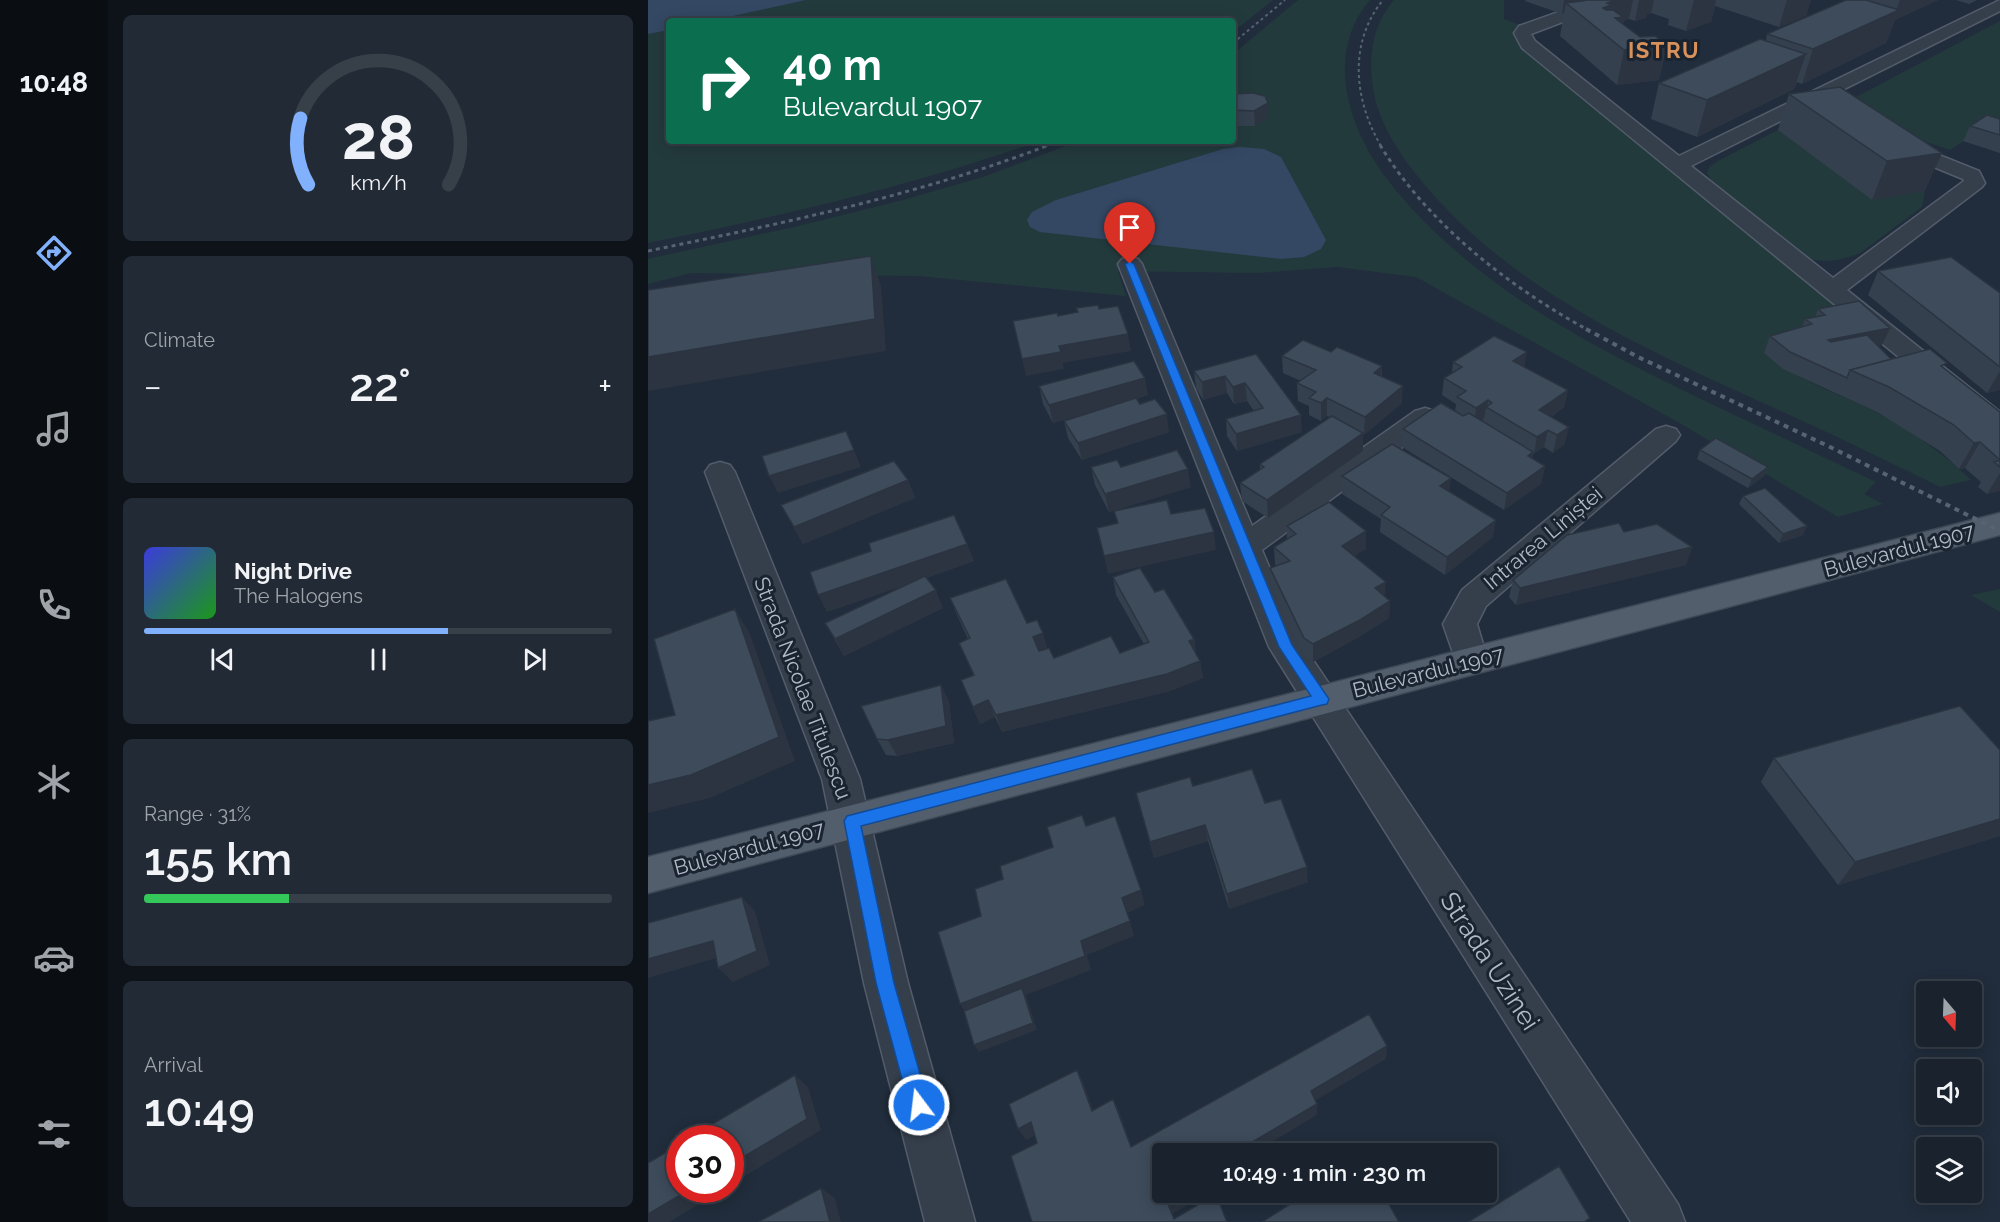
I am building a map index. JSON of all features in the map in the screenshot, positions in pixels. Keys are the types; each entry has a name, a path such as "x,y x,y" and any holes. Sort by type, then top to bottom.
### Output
{"main road":[{"name":"Bulevardul 1907","path":"648,875 2000,524"}],"street":[{"path":"1607,0 1525,30 1522,33 1523,38 1528,45 2000,426"},
{"path":"1677,165 2000,5"},
{"path":"1797,107 1819,115"},
{"path":"1832,291 1975,183 1972,175 1961,169 1874,136"},
{"name":"Strada Uzinei","path":"1130,264 1286,647 1322,699 1659,1222"},
{"path":"1245,547 1425,417"},
{"name":"Intrarea Liniștei","path":"1471,661 1460,624 1473,598 1666,435"},
{"name":"Strada Nicolae Titulescu","path":"720,472 841,778 885,983 950,1222"}],"green space":[{"path":"806,0 1273,0 1236,30 1236,18 724,18"},
{"path":"1298,0 1370,0 1355,23 1347,48 1345,75 1349,102 1359,133 1375,162 1416,213 1484,274 1560,325 1641,370 1876,482 1864,494 1883,504 1838,517 1683,425 1416,277 1338,267 1257,273 1118,271 1126,296 919,276 691,273 648,284 648,259 903,200 983,177 1071,144 1236,144 1236,52"},
{"path":"1394,0 1504,0 1504,19 1523,26 1522,33 1852,318 1765,354 1803,379 1874,411 1900,426 1949,460 1971,480 1940,487 1702,375 1596,321 1546,290 1498,256 1454,217 1415,173 1393,141 1381,118 1372,80 1372,48 1377,28"},
{"path":"2000,21 2000,153 1964,141 1950,150 1850,116 1841,105"},
{"path":"666,31 666,144 1031,144 846,199 648,243 648,34"},
{"path":"1778,130 1871,199 1925,191 1922,207 1860,253 1830,261 1815,260 1800,255 1711,180 1707,173 1709,167 1718,161"},
{"path":"2000,589 2000,612 1971,595"}],"water":[{"path":"648,0 806,0 724,18 666,18 666,31 648,34"},
{"path":"1240,147 1264,149 1281,157 1326,240 1321,249 1304,257 1281,259 1040,232 1030,227 1027,220 1032,212 1056,200 1223,149"}],"building":[{"path":"1616,0 1607,3 1612,5 1603,8 1613,10 1623,17 1615,18 1640,37 1655,36 1667,45 1624,50 1566,3"},
{"path":"1846,0 1866,0 1899,10 1813,49 1767,34"},
{"path":"1760,39 1806,54 1707,100 1659,83"},
{"path":"1840,87 1942,153 1887,161 1789,94"},
{"path":"1253,93 1265,96 1268,103 1254,111 1236,110 1236,94"},
{"path":"1987,115 2000,119 2000,135 1970,126"},
{"path":"871,256 875,319 648,357 648,290"},
{"path":"1951,257 2000,293 2000,367 1878,271"},
{"path":"1859,301 1890,328 1828,340 1831,342 1867,335 1891,359 1850,370 1847,378 1790,352 1770,336 1812,324 1805,319 1825,315 1818,309"},
{"path":"1098,305 1099,309 1118,306 1128,334 1059,346 1061,352 1022,359 1013,321 1057,313 1058,316 1078,312 1076,308"},
{"path":"1494,336 1527,352 1513,361 1568,390 1539,410 1569,427 1557,435 1548,430 1537,437 1486,407 1492,403 1488,400 1476,408 1457,397 1466,391 1444,378 1462,367 1453,362"},
{"path":"1303,340 1331,352 1337,347 1382,366 1374,373 1403,386 1365,417 1327,398 1321,403 1309,398 1316,392 1297,383 1316,370 1282,356"},
{"path":"1930,349 1947,363 1941,366 2000,412 2000,460 1980,442 1974,443 1954,425 1889,387 1850,370"},
{"path":"1256,354 1301,415 1236,434 1226,419 1263,408 1245,383 1233,387 1225,376 1202,382 1194,371"},
{"path":"1134,361 1145,378 1049,405 1039,386"},
{"path":"1136,398 1140,404 1155,399 1167,414 1078,443 1064,421"},
{"path":"1441,403 1463,416 1469,413 1533,452 1528,456 1545,466 1507,493 1403,429"},
{"path":"1332,416 1363,433 1267,500 1240,483 1264,467 1260,464"},
{"path":"846,431 854,450 769,476 762,456"},
{"path":"1716,438 1768,467 1752,479 1700,450"},
{"path":"1392,444 1451,478 1440,486 1496,520 1447,557 1381,515 1390,507 1342,476"},
{"path":"1177,450 1188,469 1105,494 1091,467 1117,460 1121,467"},
{"path":"894,461 908,480 794,527 781,505"},
{"path":"1765,488 1807,526 1783,534 1743,496"},
{"path":"1167,500 1171,514 1205,508 1214,532 1104,556 1097,528 1118,523 1114,511"},
{"path":"1329,502 1366,531 1342,546 1386,582 1375,588 1390,601 1360,620 1313,644 1304,638 1270,568 1290,561 1274,547 1296,534 1287,526"},
{"path":"954,515 967,544 818,595 810,572 871,551 869,543"},
{"path":"1619,523 1624,532 1657,524 1692,547 1520,588 1513,580 1567,535"},
{"path":"1140,568 1155,592 1164,589 1194,639 1189,641 1200,661 1167,674 996,715 988,700 973,707 961,680 974,675 959,643 970,638 950,598 1006,579 1027,623 1037,620 1043,633 1033,637 1039,651 1049,648 1054,658 1111,636 1120,653 1149,642 1113,577"},
{"path":"925,576 936,590 835,639 825,623"},
{"path":"735,609 779,737 691,775 648,785 648,721 675,715 654,639"},
{"path":"941,685 946,726 888,740 877,739 861,706"},
{"path":"1960,706 2000,750 2000,819 1855,862 1774,758"},
{"path":"1252,769 1265,803 1281,799 1307,867 1227,894 1205,825 1150,842 1136,793 1190,777 1193,786"},
{"path":"1082,815 1086,826 1115,816 1141,890 1122,898 1130,921 1081,941 1085,956 960,1004 938,932 981,916 975,889 1003,879 1000,866 1053,847 1047,827"},
{"path":"742,897 757,951 718,968 713,941 648,959 648,923"},
{"path":"1022,988 1033,1023 974,1045 964,1011"},
{"path":"1369,1014 1387,1046 1311,1091 1317,1104 1251,1143 1152,1143 1152,1203 1170,1203 1168,1204 1174,1219 1201,1203 1220,1203 1227,1222 1032,1222 1011,1156 1037,1143 1031,1122 1018,1129 1009,1104 1077,1070 1092,1111 1113,1099 1131,1147"},
{"path":"795,1075 807,1119 744,1157 744,1125 711,1125"},
{"path":"666,1152 667,1203 648,1214 648,1163"},
{"path":"1559,1166 1590,1218 1584,1222 1468,1222"},
{"path":"821,1188 830,1222 758,1222"},
{"path":"1292,1203 1388,1203 1399,1222 1262,1222"}],"railway":[{"path":"1236,41 1285,0"},
{"path":"1381,146 1365,110 1359,72 1364,34 1383,0"},
{"path":"1045,146 1051,144"},
{"path":"648,251 750,230 901,193 951,179 1049,145"},
{"path":"1380,145 1399,174 1422,201 1472,251 1528,294 1588,330"},
{"path":"1586,329 1638,357 1826,445 2000,531"}],"district":[{"name":"ISTRU","path":"1664,50"}],"route":[{"path":"919,1105 885,983 852,821 1322,699 1286,647 1130,264"}]}
